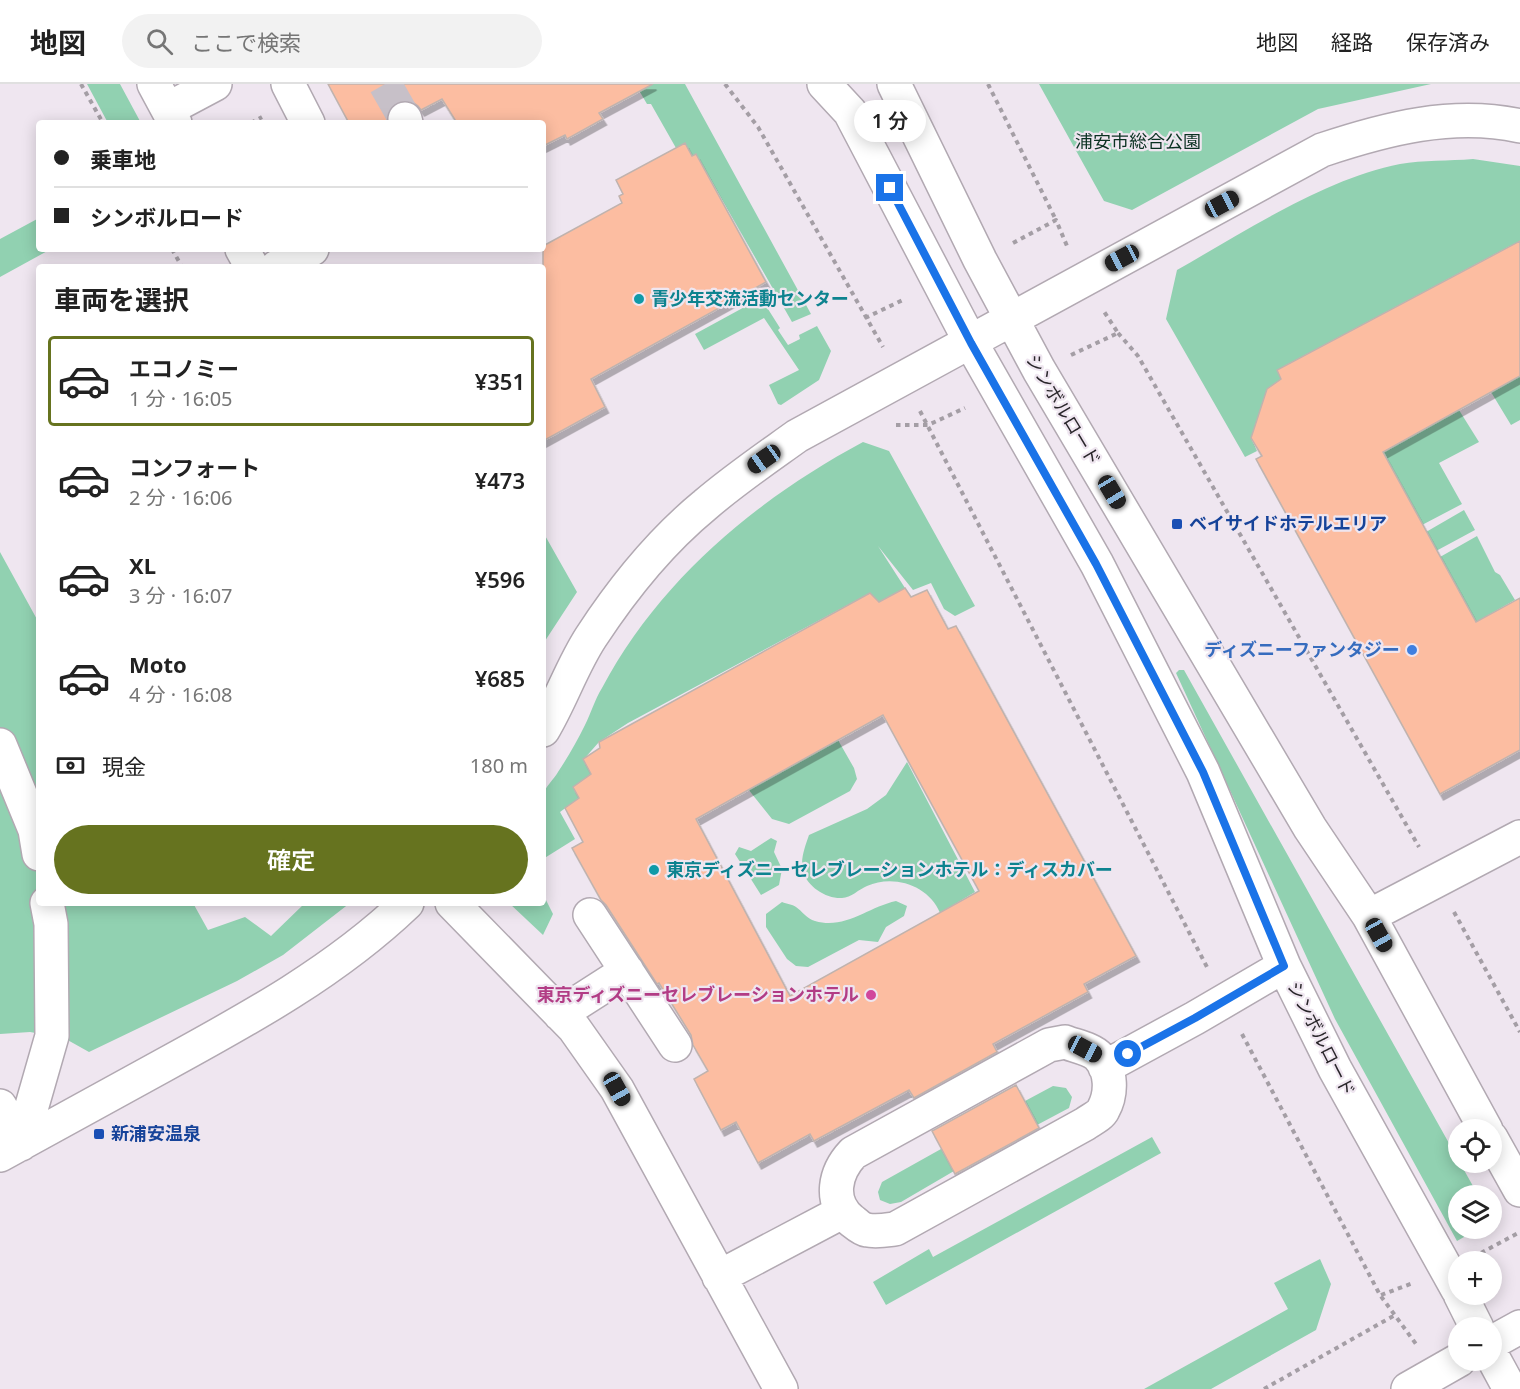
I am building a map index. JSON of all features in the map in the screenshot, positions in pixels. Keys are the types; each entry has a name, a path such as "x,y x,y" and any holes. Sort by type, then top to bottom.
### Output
{"street":[{"path":"166,105 215,84"},
{"path":"288,84 306,120"},
{"name":"シンボルロード","path":"824,84 850,112 971,343 1096,564 1203,772 1284,966 1335,1069 1448,1272"},
{"name":"シンボルロード","path":"894,84 1011,321 1310,828 1369,916 1480,1119"},
{"path":"546,720 590,639 626,587 662,546 703,506 745,472 789,442 1322,150 1369,134 1417,124 1465,120 1520,126"},
{"path":"283,264 306,252"},
{"path":"0,745 36,836"},
{"path":"1369,916 1520,837"},
{"path":"7,1145 52,1036 51,924 48,906"},
{"path":"7,1145 281,999 329,968 377,932 404,906"},
{"path":"455,906 574,1028 617,1089 781,1389"},
{"path":"590,915 675,1045"},
{"path":"1105,1067 1284,966"},
{"path":"560,1014 627,971"},
{"path":"1065,1042 1098,1056 1105,1067 1109,1079 1103,1112 896,1229 866,1230 842,1212 837,1194 837,1181 842,1165 853,1153 1038,1050 1065,1042"},
{"path":"0,1106 7,1145"},
{"path":"1502,1158 1520,1190"},
{"path":"719,1277 842,1212"},
{"path":"1502,1337 1520,1327"},
{"path":"1408,1389 1448,1366"},
{"path":"1501,1371 1512,1389 1520,1386"}],"path":[{"path":"81,84 101,120"},
{"path":"725,84 758,127 928,425 1224,1001 1380,1295"},
{"path":"988,84 1056,220"},
{"path":"1118,333 1138,356 1437,880 1520,1032"},
{"path":"894,426 928,425"},
{"path":"1484,1251 1520,1232"},
{"path":"1264,1389 1395,1315"}],"green space":[{"path":"87,84 120,84 139,120 106,120"},
{"path":"643,84 685,84 811,314 792,322 696,154 692,156 676,148 651,104 647,104 637,87"},
{"name":"浦安市総合公園","path":"1039,84 1431,84 1318,109 1132,210 1104,201"},
{"path":"1473,159 1520,166 1520,246 1512,245 1277,370 1281,379 1251,438 1257,451 1245,457 1166,319 1177,270 1285,208 1371,171 1400,164"},
{"path":"36,220 36,252 46,252 0,277 0,239"},
{"path":"761,298 788,345 800,339 799,335 817,326 831,351 819,380 781,405 778,404 769,385 799,370 764,318 704,350 695,334"},
{"path":"1520,376 1520,420 1511,425 1491,392"},
{"path":"1459,410 1479,442 1439,463 1462,504 1422,525 1383,452"},
{"path":"863,442 889,451 975,606 955,616 944,609 931,583 913,590 878,546 905,588 879,602 870,593 628,723 599,742 584,759 591,774 573,787 579,798 560,812 575,839 546,857 546,789 572,749 600,692 626,648 652,612 682,577 714,546 749,516 824,464"},
{"path":"1464,510 1475,530 1436,551 1426,532"},
{"path":"1477,536 1495,572 1500,575 1515,600 1476,622 1440,557"},
{"path":"546,537 577,592 546,639"},
{"path":"0,552 36,618 36,906 195,906 208,930 245,917 271,936 302,906 346,906 283,955 237,981 89,1052 64,1038 30,1032 0,1034"},
{"path":"1184,670 1448,1141 1448,1173 1466,1173 1472,1185 1448,1185 1448,1225 1335,1019 1176,673"},
{"path":"838,740 854,768 857,779 850,791 789,824 772,819 748,789"},
{"path":"907,762 975,892 940,913 928,895 909,884 899,882 877,883 864,887 849,897 842,898 818,891 805,877 802,866 803,853 809,835 867,809 886,795"},
{"path":"771,838 777,841 774,852 782,869 779,885 761,895 735,854 739,847 751,851"},
{"path":"546,900 553,914 543,935 512,906 546,906"},
{"path":"896,901 907,906 904,916 886,927 878,942 859,940 808,967 796,966 787,959 766,927 766,914 782,902 794,906 812,920 836,923"},
{"path":"1053,1086 1066,1088 1072,1097 1069,1108 1037,1125 1025,1101"},
{"path":"1152,1137 1161,1153 886,1305 873,1282 929,1249 933,1257"},
{"path":"941,1149 954,1171 901,1202 890,1204 880,1200 878,1192 882,1182"},
{"path":"1320,1259 1331,1284 1316,1330 1211,1389 1144,1389 1288,1309 1274,1283"}],"building":[{"path":"328,84 653,84 599,113 603,119 567,139 565,135 546,144 546,120 455,120 442,99 421,110 411,101 400,101 387,113 387,120 347,120"},
{"name":"青少年交流活動センター","path":"685,143 692,156 696,154 766,282 591,379 605,407 546,439 546,264 543,264 543,252 546,252 546,244 622,203 619,196 623,194 616,180"},
{"path":"1520,241 1520,376 1383,452 1476,622 1520,598 1520,750 1440,794 1256,459 1262,456 1251,438 1267,389 1281,379 1277,370"},
{"name":"東京ディズニーセレブレーションホテル：ディスカバー","path":"905,588 911,597 927,590 948,629 956,626 1136,956 1084,984 1088,992 993,1044 997,1052 914,1098 909,1090 814,1141 810,1134 758,1163 736,1122 721,1130 694,1079 708,1071 693,1045 691,1035 659,983 657,984 601,900 572,848 583,842 565,808 579,798 573,787 591,774 583,759 600,748 599,742 870,593 879,602","holes":["883,715 979,891 790,996 696,819"]},
{"path":"1016,1085 1039,1128 955,1174 932,1131"}],"tunnel":[{"path":"385,84 405,119"}],"place":[{"name":"青少年交流活動センター","path":"639,299"},
{"name":"ベイサイドホテルエリア","path":"1177,524"},
{"name":"ディズニーファンタジー","path":"1412,650"},
{"name":"東京ディズニーセレブレーションホテル：ディスカバー","path":"654,870"},
{"name":"東京ディズニーセレブレーションホテル","path":"871,995"},
{"name":"新浦安温泉","path":"99,1134"}],"route":[{"path":"890,188 971,343 1096,564 1203,772 1284,966 1128,1054"}]}
